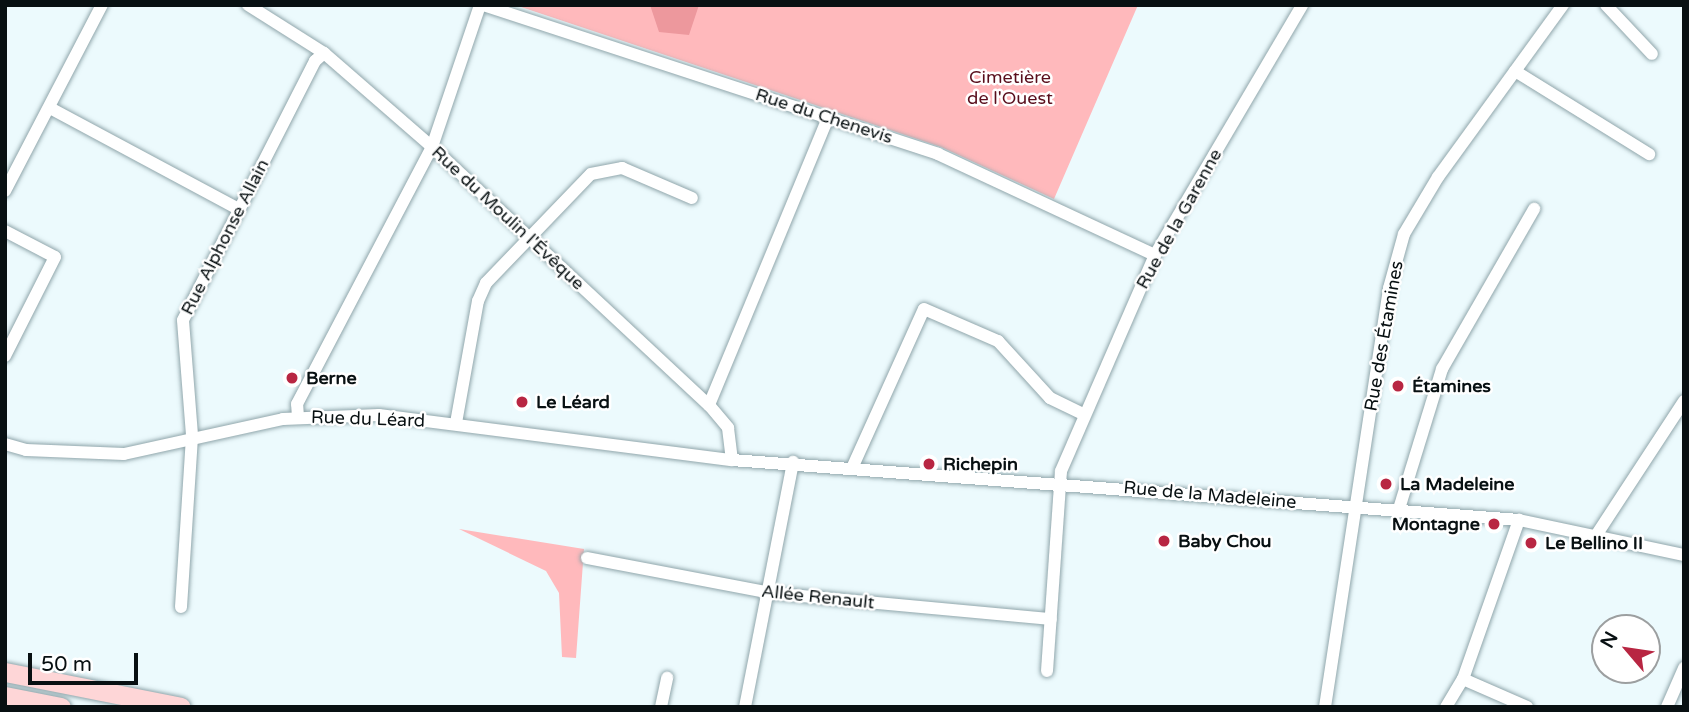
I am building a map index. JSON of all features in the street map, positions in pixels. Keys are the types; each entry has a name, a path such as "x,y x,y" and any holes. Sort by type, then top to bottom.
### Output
{"main road":[{"path":"5,672 170,706"},
{"path":"5,696 61,707"}],"street":[{"path":"5,191 102,5"},
{"name":"Rue du Moulin l'Évêque","path":"248,5 324,53 432,147 709,405 728,428 732,460"},
{"path":"298,417 297,404 432,147 482,5"},
{"name":"Rue du Chenevis","path":"482,5 938,154 1155,255"},
{"name":"Rue de la Garenne","path":"1047,671 1059,482 1083,414 1155,255 1302,5"},
{"path":"1606,5 1652,54"},
{"name":"Rue des Étamines","path":"1325,707 1389,288 1404,234 1438,177 1558,7"},
{"name":"Rue Alphonse Allain","path":"181,607 191,435 183,320 239,209 324,53"},
{"path":"1515,71 1649,153"},
{"path":"50,108 239,209"},
{"path":"709,405 828,117"},
{"path":"456,423 478,301 486,284 591,174 611,167 692,198"},
{"path":"1398,512 1443,369 1534,209"},
{"path":"5,231 55,257 5,356"},
{"path":"853,466 924,309 998,341 1050,398 1083,414"},
{"path":"1597,534 1684,401"},
{"name":"Rue du Léard","path":"5,444 26,450 124,454 191,435 298,417 379,415 732,460"},
{"name":"Rue de la Madeleine","path":"732,460 853,466 1519,520 1597,534 1684,555"},
{"path":"746,707 793,462"},
{"path":"1446,707 1463,679 1519,520"},
{"name":"Allée Renault","path":"587,558 770,593 1051,619"},
{"path":"1667,707 1683,673"},
{"path":"661,707 667,678"},
{"path":"1463,679 1527,707"}],"green space":[{"name":"Cimetière de l'Ouest","path":"515,5 1138,5 1054,199 941,147"},
{"path":"459,529 584,549 576,658 562,657 559,593 546,571"}],"shaded area":[{"path":"650,5 699,5 689,35 659,32"}],"place":[{"name":"Berne","path":"292,378"},
{"name":"Étamines","path":"1398,386"},
{"name":"Le Léard","path":"522,402"},
{"name":"Richepin","path":"929,464"},
{"name":"La Madeleine","path":"1386,484"},
{"name":"Montagne","path":"1494,524"},
{"name":"Baby Chou","path":"1164,541"},
{"name":"Le Bellino II","path":"1531,543"}]}
